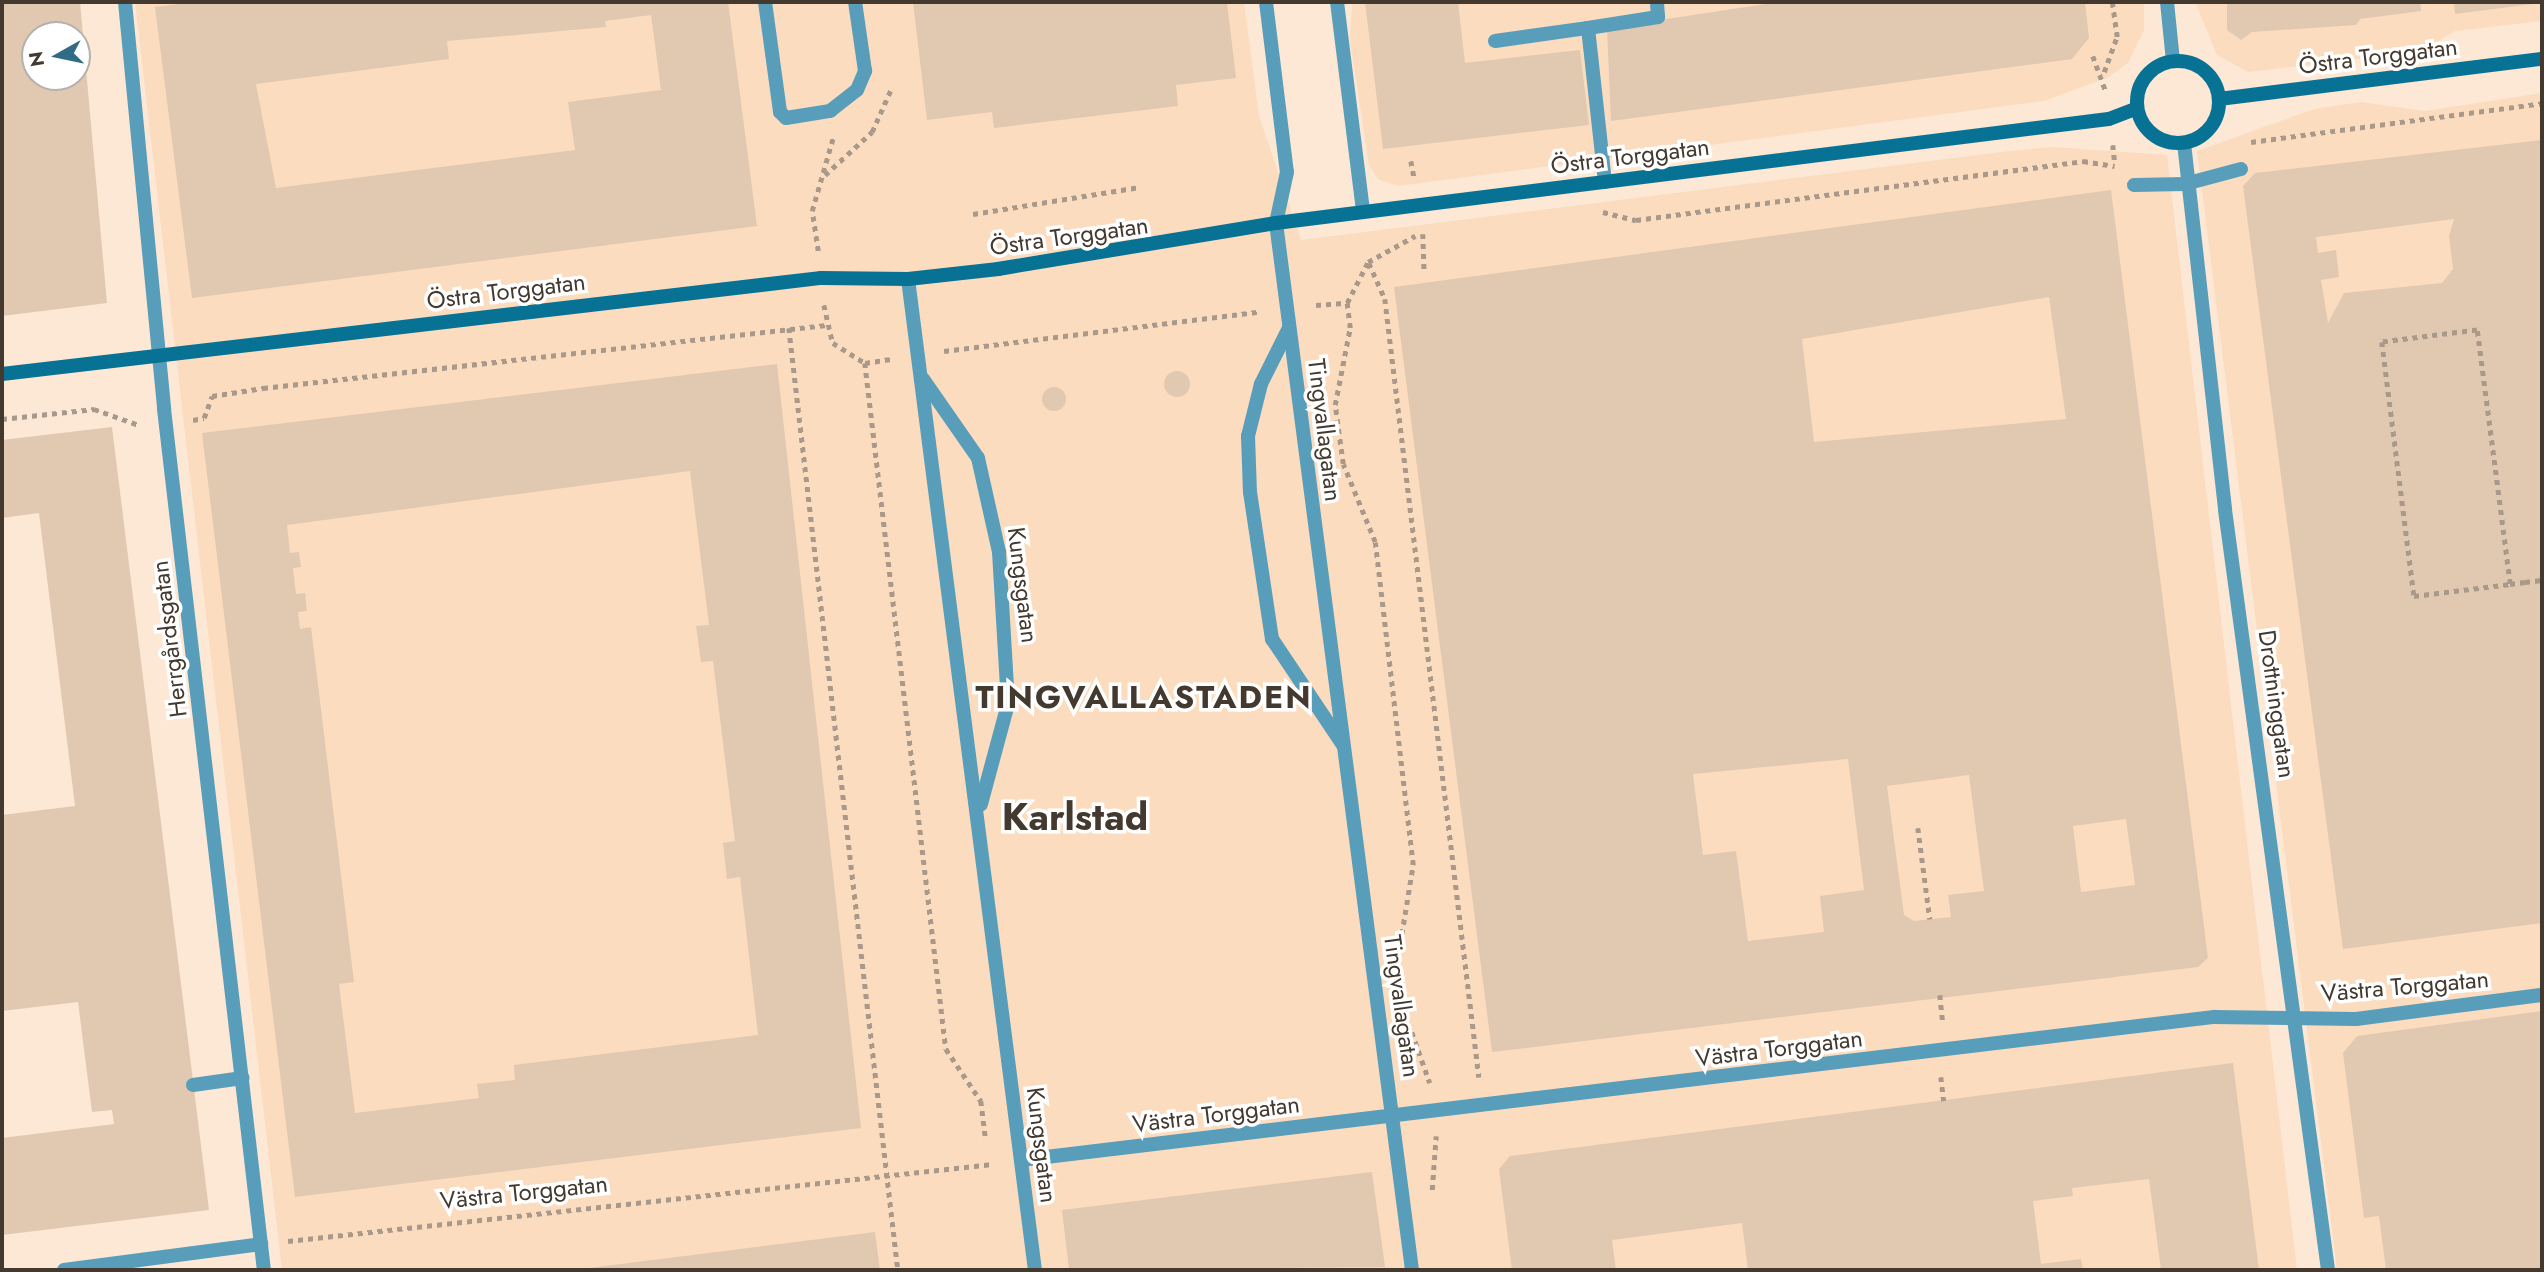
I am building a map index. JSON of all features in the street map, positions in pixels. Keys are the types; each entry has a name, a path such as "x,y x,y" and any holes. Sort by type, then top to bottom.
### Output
{"street":[{"name":"Herrgårdsgatan","path":"125,2 159,355 264,1270"},
{"path":"765,2 780,112 786,118 830,111 846,104 865,71 855,2"},
{"name":"Tingvallagatan","path":"1266,2 1287,172 1276,223 1412,1270"},
{"path":"1337,2 1363,211"},
{"path":"1495,41 1658,17 1657,2"},
{"path":"2167,2 2173,61"},
{"path":"1588,28 1605,182"},
{"name":"Östra Torggatan","path":"2219,99 2542,59"},
{"path":"2173,61 2207,71 2219,99 2213,126 2183,143 2156,137 2137,108 2145,76 2173,61"},
{"name":"Östra Torggatan","path":"2,374 821,278 908,279 1169,246 1276,223 1363,211 2109,118 2137,108"},
{"name":"Drottninggatan","path":"2183,143 2185,184 2328,1270"},
{"path":"2134,185 2185,184 2241,169"},
{"name":"Kungsgatan","path":"908,279 1035,1270"},
{"name":"Tingvallagatan","path":"1289,327 1261,384 1248,436 1250,492 1272,639 1345,748"},
{"name":"Kungsgatan","path":"920,375 978,458 999,552 1008,704 979,817"},
{"name":"Västra Torggatan","path":"1021,1160 2214,1017 2356,1019 2542,995"},
{"path":"193,1085 243,1078"},
{"path":"64,1270 261,1244"}],"path":[{"path":"2093,56 2103,73 2117,37 2112,2"},
{"path":"2241,147 2542,103"},
{"path":"822,178 834,144 830,111"},
{"path":"1595,211 1636,220 2083,162 2125,167"},
{"path":"973,214 1140,187"},
{"path":"1399,953 1413,865 1375,542 1343,464 1335,405 1350,328 1347,303 1368,262 1436,230"},
{"path":"1368,262 1385,299 1483,1105"},
{"path":"918,354 1287,308 1347,303"},
{"path":"2,419 94,409 115,412 133,426 167,424 204,418 212,396 826,325"},
{"path":"789,328 898,1270"},
{"path":"2510,584 2477,330 2382,342 2414,596 2510,584 2542,580"},
{"name":"Västra Torggatan","path":"261,1244 989,1164 981,1101 946,1049 865,363 918,354"},
{"path":"1918,828 1930,919"},
{"path":"1409,1026 1427,1066 1434,1111"}],"shaded area":[{"path":"135,2 1244,2 1259,116 1301,240 2009,151 2052,147 2167,155 2297,1270 282,1270"},
{"path":"1352,2 2144,2 2144,30 2128,63 2107,78 2044,101 1398,186 1379,180 1369,165 1350,41"},
{"path":"2195,2 2542,2 2542,21 2455,31 2419,52 2248,72 2217,55"},
{"path":"2542,93 2542,1270 2337,1270 2197,151 2314,109 2361,102 2425,111"}],"building":[{"path":"2,2 80,2 82,21 21,21 21,91 88,91 107,303 2,316"},
{"path":"194,2 728,2 757,226 192,298 155,7","holes":["651,15 661,90 568,102 575,150 276,188 256,84 449,59 447,41 606,27 605,21"]},
{"path":"913,2 1227,2 1236,78 1176,85 1178,106 994,128 992,112 927,120"},
{"path":"1365,2 1458,2 1465,63 1580,50 1589,125 1383,149"},
{"path":"1779,2 2085,2 2089,38 2072,59 1611,121 1607,28"},
{"path":"2227,2 2420,2 2421,11 2360,19 2356,25 2252,32 2241,40 2227,30"},
{"path":"2454,2 2539,2 2540,3 2455,14"},
{"path":"2542,140 2542,923 2343,949 2243,186 2255,173","holes":["2454,219 2449,236 2453,269 2442,283 2344,293 2328,323 2321,280 2339,277 2336,250 2318,253 2316,237"]},
{"path":"2111,190 2208,958 2198,967 1492,1052 1394,287","holes":["2049,297 2066,419 1814,442 1802,339","1848,759 1864,890 1820,896 1824,932 1748,941 1736,851 1703,855 1693,774","1969,775 1984,891 1948,895 1951,917 1914,921 1904,915 1887,786","2126,819 2135,885 2081,892 2073,826"]},
{"path":"777,364 861,1128 295,1197 202,433","holes":["690,471 709,625 696,626 701,662 713,661 735,841 723,843 727,879 740,877 758,1035 514,1065 515,1080 477,1084 479,1098 355,1113 339,984 354,982 311,627 300,629 298,612 307,611 305,593 296,594 293,568 301,567 299,552 290,553 287,525"]},
{"path":"1177,371 1186,375 1190,384 1186,393 1177,397 1168,393 1164,384 1168,375"},
{"path":"1054,387 1063,390 1066,399 1063,408 1054,411 1045,408 1042,399 1045,390"},
{"path":"112,427 209,1210 2,1235 2,1138 114,1124 112,1110 92,1112 78,1002 2,1011 2,815 75,806 39,513 2,518 2,440"},
{"path":"2542,1011 2542,1270 2386,1270 2379,1216 2364,1218 2343,1053 2357,1036"},
{"path":"2233,1063 2259,1270 2161,1270 2149,1179 2072,1188 2073,1196 2033,1201 2041,1264 2081,1259 2083,1270 1748,1270 1742,1223 1612,1240 1616,1270 1512,1270 1499,1169 1510,1156"},
{"path":"1372,1172 1385,1267 1069,1270 1062,1210"},
{"path":"875,1232 880,1270 581,1269"}],"district":[{"name":"TINGVALLASTADEN","path":"1144,697"},
{"name":"Karlstad","path":"1075,817"}]}
